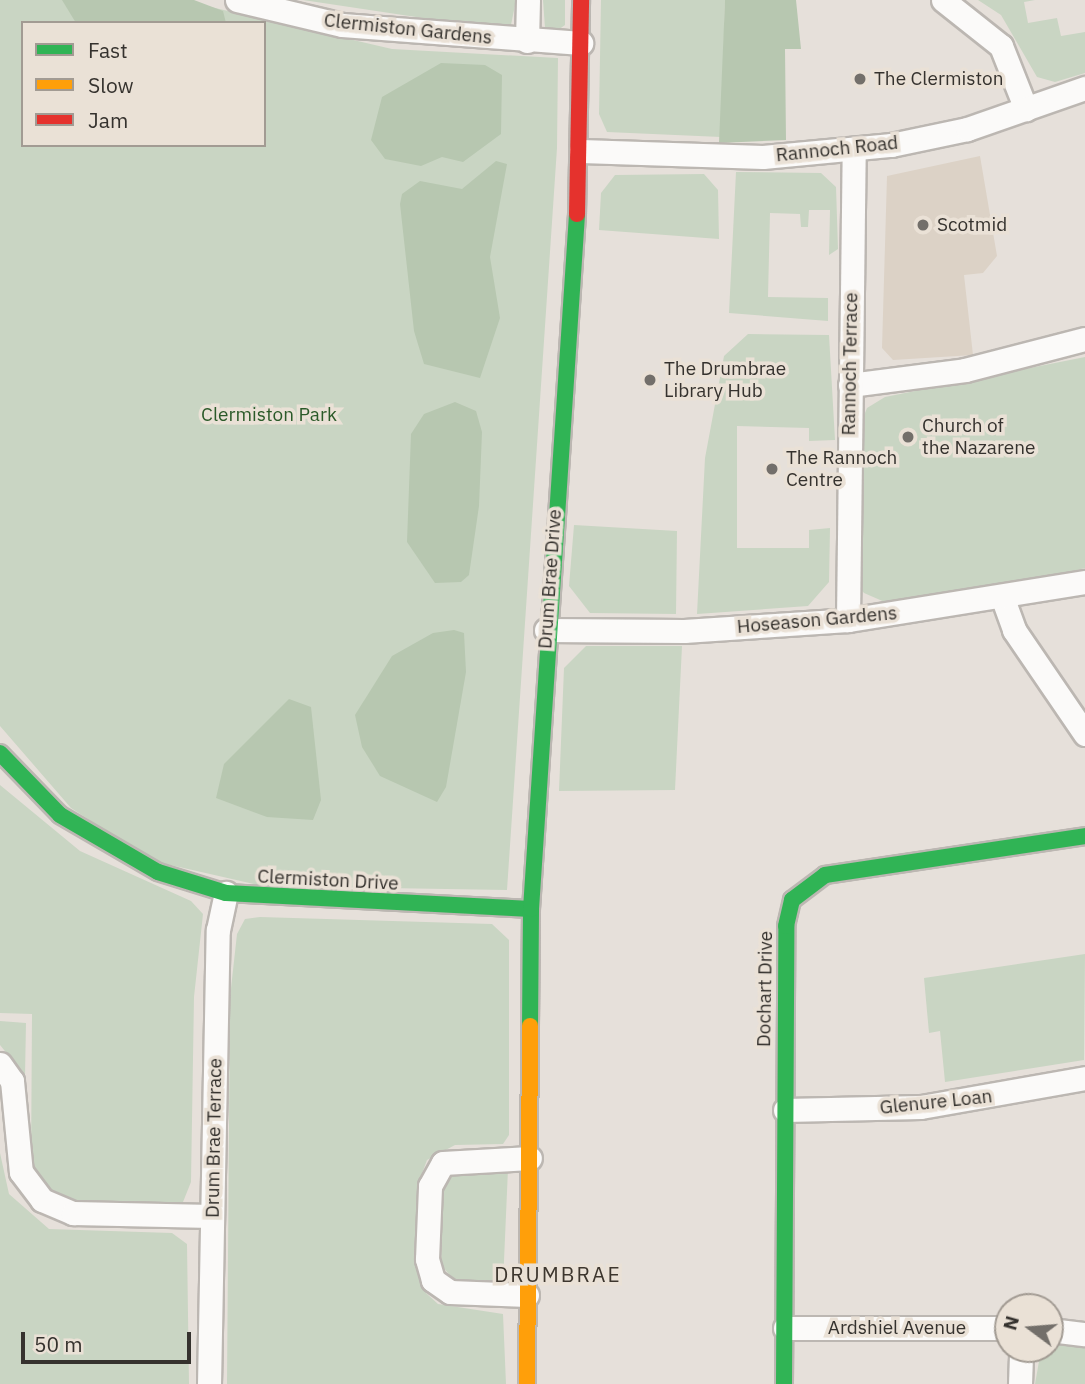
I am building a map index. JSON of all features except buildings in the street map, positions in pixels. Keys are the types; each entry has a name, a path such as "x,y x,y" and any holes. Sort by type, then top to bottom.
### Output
{"street":[{"name":"Clermiston Gardens","path":"237,0 342,25 580,43"},
{"path":"527,41 528,0"},
{"name":"Drum Brae Drive","path":"527,1384 531,909 546,630 580,151 581,0"},
{"path":"943,0 1001,46 1026,109"},
{"name":"Rannoch Road","path":"580,151 762,157 854,150 967,129 1085,88"},
{"name":"Rannoch Terrace","path":"848,620 854,150"},
{"path":"849,385 965,370 1085,339"},
{"name":"Hoseason Gardens","path":"546,630 684,631 848,620 1003,599 1085,582"},
{"path":"1003,599 1013,630 1085,734"},
{"name":"Clermiston Drive","path":"0,753 60,815 158,872 226,893 268,900 531,909"},
{"name":"Dochart Drive","path":"783,1384 786,926 792,900 807,886 825,875 1085,836"},
{"name":"Drum Brae Terrace","path":"209,1384 218,930 226,893"},
{"path":"0,1064 12,1081 21,1172 42,1200 73,1213 212,1216"},
{"name":"Glenure Loan","path":"785,1110 921,1107 1085,1079"},
{"path":"527,1295 450,1293 433,1280 427,1259 430,1186 443,1163 530,1158"},
{"name":"Ardshiel Avenue","path":"785,1328 994,1328"},
{"path":"1064,1332 1085,1334"},
{"path":"1020,1384 1021,1363"}],"shaded area":[{"path":"980,156 997,256 983,273 964,275 973,355 893,360 882,348 887,176"}],"green space":[{"name":"Clermiston Park","path":"0,0 181,0 392,49 558,58 557,148 507,890 263,886 153,861 71,808 0,726"},
{"path":"62,0 194,0 223,11 226,21 75,21"},
{"path":"303,0 516,0 511,25 496,29"},
{"path":"543,0 565,0 565,25 558,30 545,28"},
{"path":"601,0 725,0 721,137 607,132 599,114"},
{"path":"725,0 796,0 801,49 785,49 786,140 719,143"},
{"path":"978,0 1035,0 1024,2 1028,23 1057,18 1061,36 1085,32 1085,73 1055,82 1037,77 1001,15"},
{"path":"441,63 485,65 502,75 501,134 463,162 442,157 421,166 385,159 371,140 382,97"},
{"path":"496,161 507,164 490,257 500,318 480,378 424,364 414,331 400,204 402,194 420,181 462,189"},
{"path":"736,172 821,173 836,187 838,249 829,255 830,210 809,210 808,227 801,227 800,214 770,213 768,297 828,298 828,321 729,313"},
{"path":"704,174 718,190 719,239 599,230 601,193 615,175"},
{"path":"748,334 829,335 835,440 809,441 809,428 737,426 737,548 809,548 809,530 830,528 829,582 808,606 697,614 705,458 724,356"},
{"path":"1085,357 1085,568 1023,584 887,603 864,593 857,585 859,428 867,408 885,397"},
{"path":"455,402 476,411 482,432 479,506 469,575 461,582 435,583 407,542 411,434 424,414"},
{"path":"574,525 677,531 676,614 590,613 569,586"},
{"path":"454,630 464,633 466,672 446,787 437,802 380,776 362,747 355,715 392,656 433,633"},
{"path":"586,646 682,646 675,790 559,791 564,668"},
{"path":"289,699 311,707 321,800 313,820 267,817 216,798 224,764"},
{"path":"0,785 80,851 191,901 203,914 194,997 191,1182 183,1202 71,1202 47,1189 31,1166 32,1014 0,1013"},
{"path":"260,917 492,924 509,940 509,1135 503,1144 455,1145 427,1160 417,1187 416,1263 426,1293 438,1304 503,1314 506,1384 227,1384 230,997 237,934 245,919"},
{"path":"1085,954 1084,1060 945,1082 940,1031 929,1033 924,978"},
{"path":"0,1021 26,1023 25,1076 0,1045"},
{"path":"0,1153 9,1194 49,1229 172,1233 187,1244 189,1384 0,1384"},
{"path":"459,1169 508,1169 503,1284 454,1280 441,1265 443,1186"},
{"path":"1064,1345 1085,1348 1085,1384 1035,1384 1039,1363 1064,1363"}],"traffic: fast":[{"path":"530,1026 531,909 577,214"},
{"path":"0,753 60,815 158,872 226,893 531,909"},
{"path":"784,1384 786,926 792,900 825,875 1085,836"}],"traffic: slow":[{"path":"527,1384 530,1026"}],"traffic: jam":[{"path":"577,214 581,0"}],"place":[{"name":"The Clermiston","path":"860,79"},
{"name":"Scotmid","path":"923,225"},
{"name":"The Drumbrae Library Hub","path":"650,380"},
{"name":"Church of the Nazarene","path":"908,437"},
{"name":"The Rannoch Centre","path":"772,469"}],"district":[{"name":"DRUMBRAE","path":"558,1274"}]}
